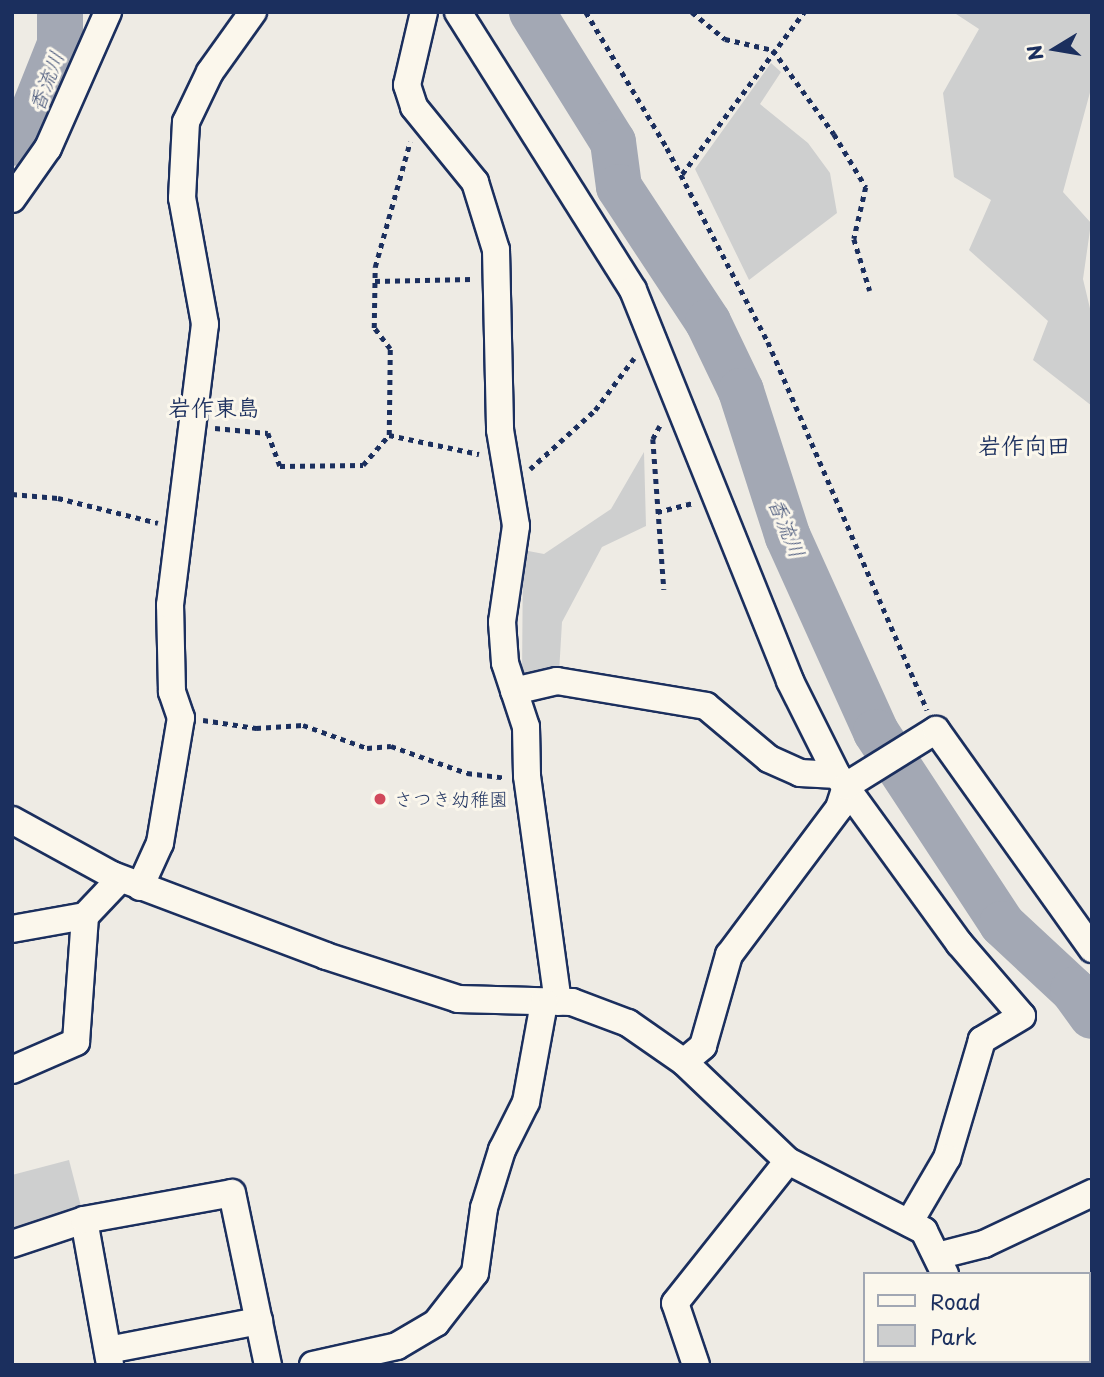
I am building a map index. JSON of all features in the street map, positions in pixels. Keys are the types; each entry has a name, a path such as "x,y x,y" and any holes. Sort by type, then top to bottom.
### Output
{"street":[{"path":"12,199 48,148 108,12"},
{"path":"12,929 85,916 130,883 160,843 181,718 172,692 170,618 176,526 193,426 205,324 182,198 186,122 210,72 253,12"},
{"path":"318,1364 397,1346 436,1323 475,1273 484,1208 502,1150 526,1102 551,1003 527,776 526,727 514,691 502,622 516,526 500,430 497,278 492,222 475,181 422,116 407,85 424,12"},
{"path":"458,12 557,163 650,327 714,498 790,681 841,781 959,943 1022,1016 982,1040 947,1158 909,1223"},
{"path":"514,691 557,681 706,706 769,759 800,772 841,781 936,730 1092,949"},
{"path":"684,1062 703,1046 729,955 839,808 841,781"},
{"path":"12,820 130,883 458,999 551,1003 628,1023 684,1062 788,1161 923,1231 941,1265 1092,1193"},
{"path":"12,1070 76,1042 85,916"},
{"path":"696,1365 675,1303 788,1161"},
{"path":"12,1244 84,1220 232,1193 268,1365"},
{"path":"84,1220 109,1357 259,1321"}],"path":[{"path":"586,12 681,175 768,342 936,730"},
{"path":"692,12 724,38 773,50 866,187 853,239 870,291"},
{"path":"681,175 804,12"},
{"path":"193,426 268,433 280,466 363,465 389,435 390,349 374,328 375,281 399,164 422,116"},
{"path":"375,281 497,278"},
{"path":"389,435 463,448 508,479 554,452 595,410 650,327"},
{"path":"664,590 653,439 675,397"},
{"path":"12,494 176,526"},
{"path":"657,512 714,498"},
{"path":"181,718 256,728 303,725 368,748 413,751 490,780 527,776"}],"green space":[{"path":"953,12 1092,12 1092,85 1063,192 1091,223 1083,279 1092,317 1092,406 1033,360 1048,321 969,250 991,200 954,177 943,93 979,29"},
{"path":"771,63 781,72 760,104 808,143 830,173 837,213 749,280 695,169"},
{"path":"644,452 646,526 602,547 562,622 559,673 522,679 523,550 544,554 611,509"},
{"path":"69,1160 83,1214 12,1230 12,1175"}],"waterway":[{"name":"香流川","path":"12,143 29,122 60,44 60,12"},
{"name":"香流川","path":"532,12 613,142 619,187 708,322 741,391 788,537 876,732 1002,924 1073,990 1092,1016"}],"place":[{"name":"さつき幼稚園","path":"380,799"}],"district":[{"name":"岩作東島","path":"214,407"},
{"name":"岩作向田","path":"1024,445"}]}
